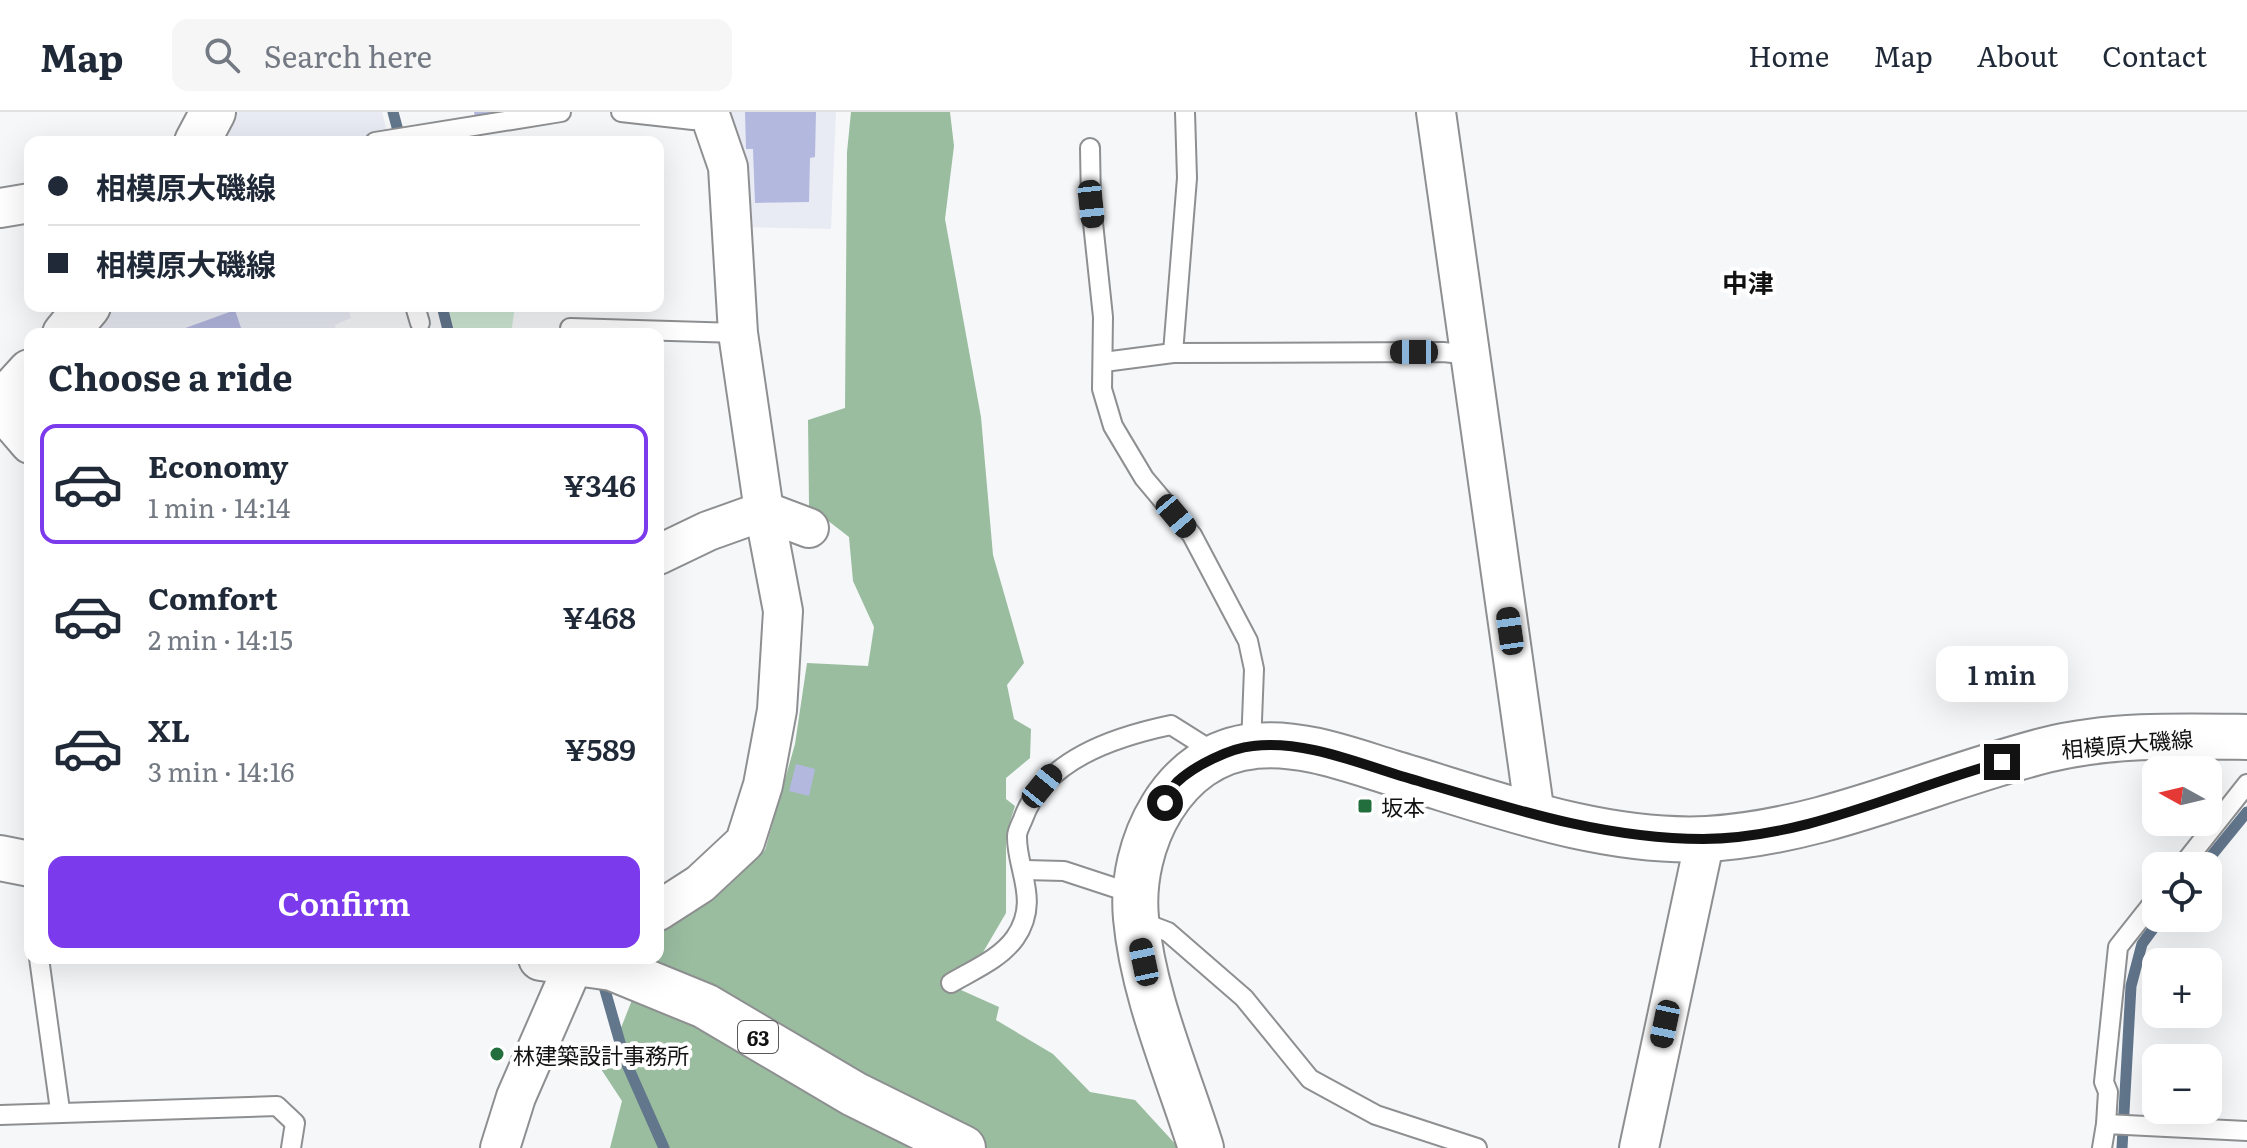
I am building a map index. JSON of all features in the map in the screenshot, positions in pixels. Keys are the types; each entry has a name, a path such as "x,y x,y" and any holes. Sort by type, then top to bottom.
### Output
{"main road":[{"path":"200,136 213,112"},
{"path":"70,328 83,312"},
{"path":"0,407 24,379"},
{"name":"相模原大磯線","path":"1236,751 1324,753 1535,815 1614,833 1705,839 1833,818 1978,769 2051,749 2165,737 2247,737"},
{"path":"1201,1148 1149,983 1135,907 1135,879 1152,823 1177,782 1236,751"},
{"name":"63","path":"591,964 705,1006 854,1094 963,1148"}],"street":[{"path":"1436,112 1535,815"},
{"path":"664,907 700,884 745,842 763,785 777,710 783,611 764,511 738,333 728,167 710,114"},
{"path":"0,208 24,204"},
{"path":"0,407 24,437"},
{"path":"664,552 708,531 764,511 809,528"},
{"path":"1639,1148 1705,839"},
{"path":"500,1148 516,1097 585,964"}],"lane":[{"path":"411,136 561,112"},
{"path":"621,112 693,120 710,114"},
{"path":"1173,353 1187,192 1185,112"},
{"path":"951,983 1000,955 1017,936 1025,909 1025,870 1017,836 1030,800 1054,771 1138,732 1171,725 1236,751 1254,669 1248,641 1192,535 1144,478 1113,426 1102,389 1103,317 1091,204 1090,148"},
{"path":"664,331 738,333"},
{"path":"1104,362 1165,357 1173,353 1472,355"},
{"path":"2193,852 2247,784"},
{"path":"1025,870 1064,871 1135,907 1244,998 1310,1079 1376,1115 1477,1148"},
{"path":"2102,1148 2116,1124 2104,1082 2118,947 2142,917"},
{"path":"40,964 60,1110"},
{"path":"0,1115 60,1110 277,1106 295,1123 291,1148"},
{"path":"2116,1124 2247,1131"}],"shaded area":[{"path":"235,112 382,112 387,131 368,136 222,136"},
{"path":"721,112 836,112 831,229 743,227"},
{"path":"109,312 350,312 351,318 335,325 336,328 97,328"}],"green space":[{"path":"851,112 950,112 954,146 945,219 981,417 993,555 1024,663 1007,685 1014,719 1031,729 1030,758 1006,778 1006,799 1015,806 1006,835 1006,913 961,990 999,1007 996,1020 1053,1054 1090,1092 1135,1100 1179,1148 610,1148 622,1101 599,1066 617,1038 646,964 664,964 664,929 703,906 765,850 795,744 807,663 868,666 874,627 853,581 849,537 809,506 808,420 845,408 847,152"},
{"path":"450,312 514,312 512,328 454,328"}],"building":[{"path":"474,112 493,112 493,114 475,117"},
{"path":"745,112 816,112 815,157 810,158 809,202 755,203 753,149 746,149"},
{"path":"236,312 241,328 186,328"},
{"path":"796,764 815,769 809,796 789,791"}],"waterway":[{"path":"393,112 399,136"},
{"path":"444,312 448,328"},
{"path":"2214,852 2247,812"},
{"path":"2122,1148 2131,986 2142,944 2151,932"},
{"path":"601,976 625,1060 664,1148"}],"place":[{"name":"坂本","path":"1365,806"},
{"name":"林建築設計事務所","path":"497,1054"}],"district":[{"name":"中津","path":"1748,281"}],"route":[{"path":"1165,803 1177,782 1210,761 1251,746 1272,746 1324,753 1535,815 1614,833 1705,839 1775,830 1833,818 2002,762"}]}
